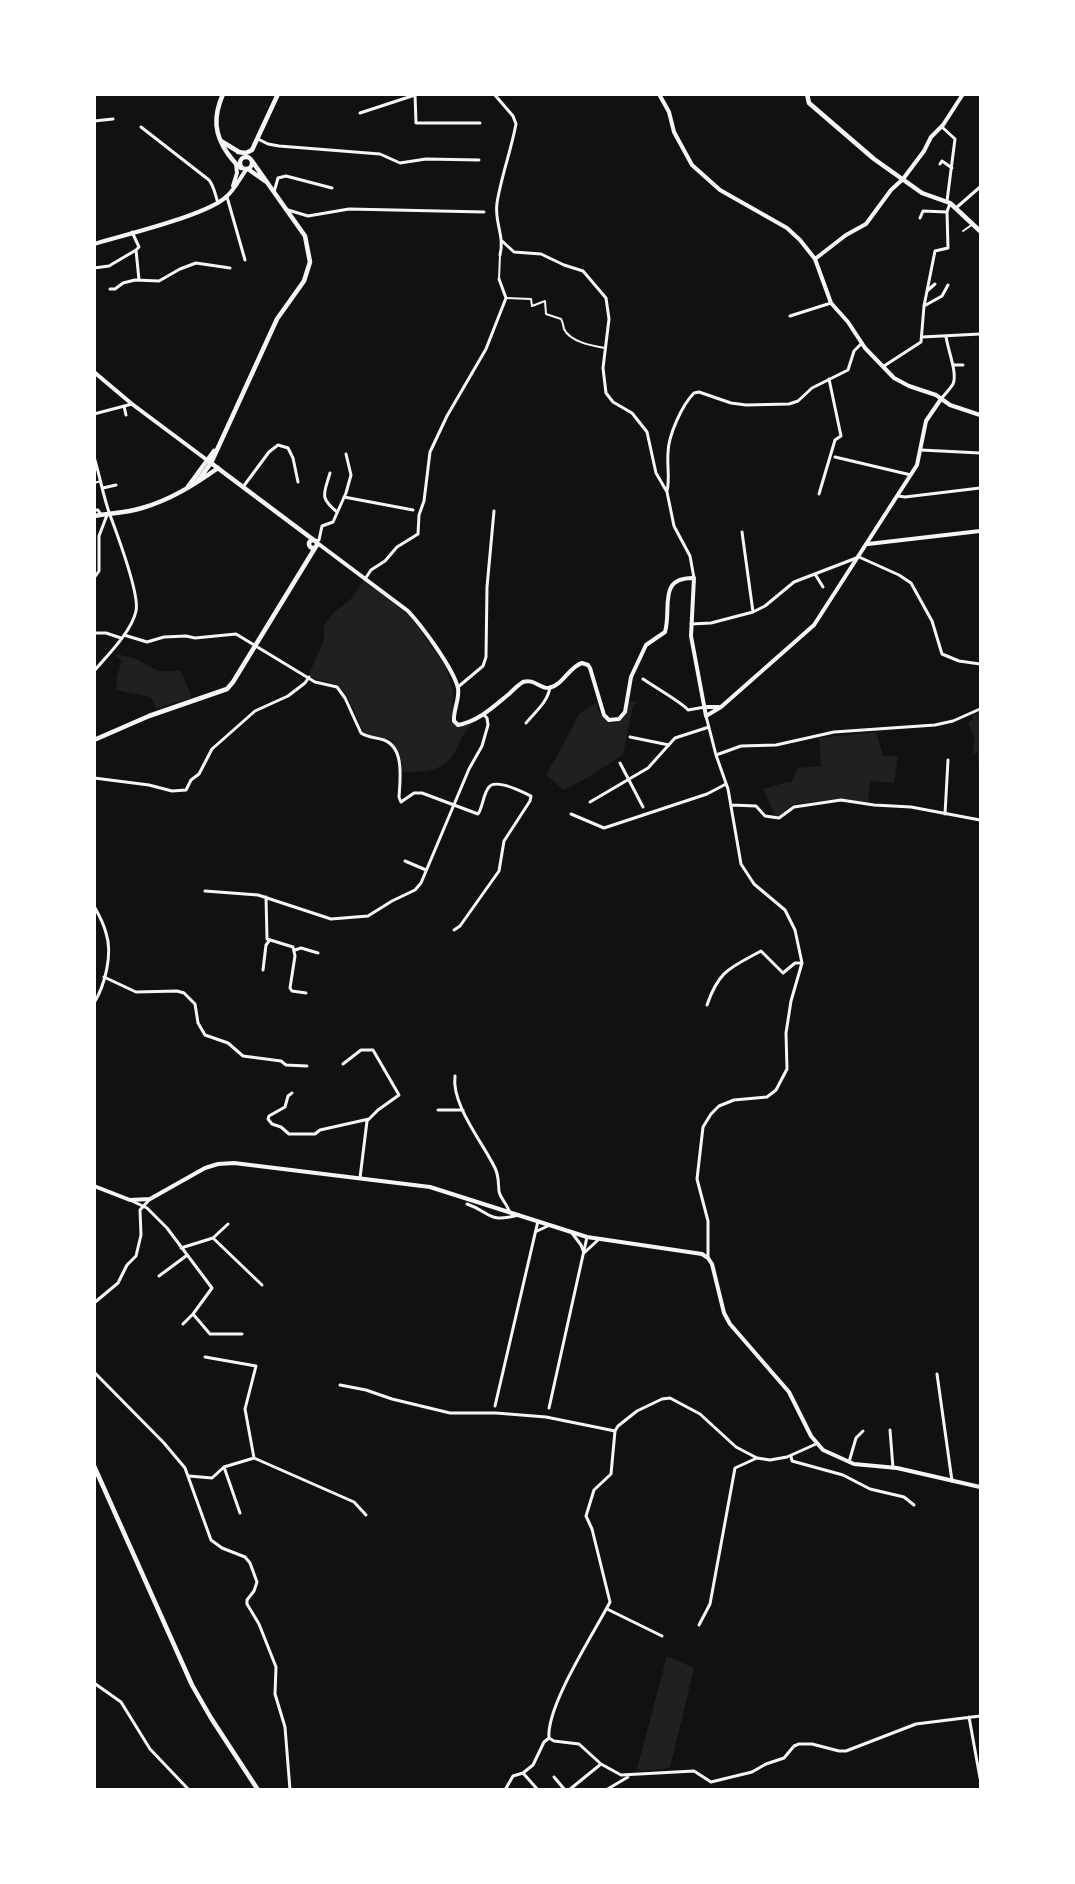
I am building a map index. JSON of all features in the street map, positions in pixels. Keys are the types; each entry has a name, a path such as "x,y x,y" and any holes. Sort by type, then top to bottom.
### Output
{"main road":[{"path":"197,482 217,448 277,319 304,281 309,269 310,256 305,236 267,183 219,139 216,118 223,94"},
{"path":"244,163 257,141 278,94"},
{"path":"805,95 809,103 874,159 922,193 947,202 981,231"},
{"path":"219,139 238,152 244,163 267,183"},
{"path":"244,163 257,141"},
{"path":"94,740 149,716 227,689 308,561 314,544 300,529 209,461"},
{"path":"185,490 209,461"},
{"path":"94,516 141,508 185,490 218,468"},
{"path":"94,1466 192,1685 258,1790"}],"street":[{"path":"365,579 371,570 385,561 397,546 418,534 430,452 441,426 486,349 506,298 499,279 502,242 496,222 497,204 516,124 513,116 494,94"},
{"path":"659,94 669,112 674,132 692,165 720,190 792,232 808,248 815,259 831,303 861,342 901,383 981,415"},
{"path":"815,259 846,235 866,224 924,151 931,137 942,127 963,94"},
{"path":"360,113 415,95 416,123 480,123"},
{"path":"94,121 113,119"},
{"path":"141,127 209,180 214,186 218,203"},
{"path":"884,366 895,357 920,344 924,306 935,251 948,248 947,202 955,140 942,127"},
{"path":"257,141 279,146 380,154 400,163 426,159 479,160"},
{"path":"940,164 942,161 952,168"},
{"path":"232,189 244,163"},
{"path":"94,244 194,214 218,203 227,197 244,163"},
{"path":"274,194 278,178 286,176 332,188"},
{"path":"957,209 981,187"},
{"path":"227,197 244,260"},
{"path":"286,209 308,216 349,209 484,212"},
{"path":"920,218 923,211 947,212"},
{"path":"963,231 972,224"},
{"path":"94,268 109,266 140,247 132,232"},
{"path":"502,242 513,252 541,254 564,265 576,267 588,275 608,303 609,319 603,376 608,398 632,413 645,427 650,438 656,473 667,492"},
{"path":"136,250 140,280"},
{"path":"110,289 115,289 123,283 140,280 157,281 196,263 230,268"},
{"path":"927,291 935,284"},
{"path":"924,306 942,296 948,285"},
{"path":"506,298 531,299 532,306 544,301 546,314 561,319 565,330 577,340 605,348"},
{"path":"790,316 831,303"},
{"path":"922,337 981,334"},
{"path":"706,716 721,707 814,625 868,544 917,465 926,421 954,383 954,365 947,349 946,336"},
{"path":"861,342 854,351 848,370 812,388 798,401 789,404 730,403 699,392 692,396 683,407 668,448 667,492 674,526 690,556 694,578 691,636 706,716 731,805 741,864 754,884 785,910 795,930 802,963 791,1001 786,1033 788,1069 776,1090 767,1097 734,1100 719,1106 711,1114 703,1126 697,1179 708,1221 708,1258 714,1272 724,1313 730,1324 789,1392 816,1444 823,1450 849,1462 893,1468 981,1486"},
{"path":"954,365 963,365"},
{"path":"94,372 132,404 209,461"},
{"path":"819,494 835,440 841,436 829,380"},
{"path":"94,414 132,404"},
{"path":"124,406 126,415"},
{"path":"243,487 269,452 278,445 288,448 293,458 298,482"},
{"path":"921,450 981,453"},
{"path":"346,454 351,476 344,497 333,522 322,526 321,536 314,544 327,550 414,618 447,666 458,687 453,719 455,723 461,725 484,715 521,683 530,681 543,687 550,687 557,684 574,667 585,663 590,668 604,715 609,720 619,719 625,712 631,677 646,645 665,632 670,586 682,579 694,578"},
{"path":"94,457 103,488 106,515 99,536 99,571 94,578"},
{"path":"835,457 911,475"},
{"path":"330,473 325,499 337,512"},
{"path":"94,483 101,481"},
{"path":"103,488 116,485"},
{"path":"898,496 981,488"},
{"path":"344,497 414,510"},
{"path":"94,510 106,515 116,527 137,601 134,619 122,637 95,668"},
{"path":"458,687 483,666 486,657 487,587 494,511"},
{"path":"868,544 981,531"},
{"path":"742,532 753,612"},
{"path":"691,624 711,623 753,612 765,606 794,582 859,557 911,583 932,621 942,654 959,661 981,664"},
{"path":"815,574 824,587"},
{"path":"94,633 106,633 147,642 164,637 195,638 236,634 315,682 337,687 345,698 361,733 390,743 400,763 399,797 401,802 414,794 422,793 478,814 488,788 497,783 529,795 531,798 504,841 499,871 460,926 454,930"},
{"path":"94,778 149,785 172,791 186,790 191,780 200,774 212,749 255,711 288,696 309,677"},
{"path":"643,679 672,699 684,704 688,710 721,707"},
{"path":"526,723 543,704 550,687"},
{"path":"716,755 741,746 776,745 834,732 935,726 954,721 981,709"},
{"path":"205,891 266,897 327,918 365,917 415,890 426,870 469,769 482,746 488,725 484,715"},
{"path":"590,802 648,768 675,738 709,728"},
{"path":"630,737 669,745"},
{"path":"945,814 948,760"},
{"path":"620,763 643,807"},
{"path":"571,814 604,828 707,794 726,784"},
{"path":"731,805 756,806 765,816 774,818 783,816 794,807 836,800 911,807 981,820"},
{"path":"405,861 426,870"},
{"path":"266,897 267,939 269,941"},
{"path":"94,906 108,940 108,957 104,977 94,1003"},
{"path":"269,941 293,947 295,950"},
{"path":"263,970 266,945 269,941"},
{"path":"295,950 301,948 318,953"},
{"path":"295,950 290,988 292,991 306,993"},
{"path":"707,1005 722,973 761,951 783,973 795,963 802,963"},
{"path":"104,977 136,992 177,991 184,993 194,1002 198,1023 205,1035 228,1043 243,1056 281,1061 286,1065 307,1066"},
{"path":"343,1064 361,1050 373,1050 399,1095 378,1110 366,1124 360,1178"},
{"path":"455,1076 454,1087 463,1110 497,1170 499,1193 509,1211"},
{"path":"292,1094 288,1096 285,1107 269,1116 268,1119 289,1134 315,1134 320,1130 369,1119"},
{"path":"438,1110 463,1110"},
{"path":"94,1303 118,1283 136,1256 140,1245 140,1210 143,1206 150,1199 198,1172 218,1164 234,1163 430,1187 587,1238 693,1251 708,1258"},
{"path":"96,1188 143,1206 167,1228 186,1257 212,1288 193,1314 183,1323"},
{"path":"130,1200 150,1199"},
{"path":"467,1204 497,1219 520,1215"},
{"path":"526,1217 535,1233"},
{"path":"495,1406 538,1221"},
{"path":"181,1248 213,1239 228,1224"},
{"path":"535,1233 542,1227 551,1225"},
{"path":"571,1232 584,1252"},
{"path":"549,1408 587,1238"},
{"path":"213,1239 262,1285"},
{"path":"584,1252 598,1240"},
{"path":"159,1276 186,1257"},
{"path":"193,1314 210,1334 242,1334"},
{"path":"205,1357 256,1366 245,1409 254,1458"},
{"path":"94,1372 174,1453 189,1476 209,1537 222,1548 245,1557 255,1573 257,1582 247,1600 260,1624 276,1667 275,1694 285,1727 290,1790"},
{"path":"937,1374 952,1481"},
{"path":"340,1385 450,1413 476,1415 496,1413 546,1417 615,1431"},
{"path":"505,1790 513,1776 523,1773 533,1765 544,1742 549,1738 552,1717 568,1678 610,1602 602,1563 586,1516 595,1488 612,1471 615,1431 621,1422 629,1416 670,1398 700,1414 736,1447 757,1458 777,1459 791,1456 816,1444"},
{"path":"890,1430 893,1468"},
{"path":"849,1462 856,1438 863,1431"},
{"path":"791,1456 792,1461 843,1475 870,1490 904,1497 914,1504"},
{"path":"189,1476 212,1478 224,1467 254,1458 354,1502 366,1515"},
{"path":"699,1625 710,1604 735,1468 757,1458"},
{"path":"224,1467 240,1513"},
{"path":"607,1609 662,1636"},
{"path":"94,1683 121,1702 150,1749 189,1790"},
{"path":"549,1738 554,1741 579,1744 616,1774 629,1776 694,1771 706,1781 716,1782 729,1776 749,1773 780,1760 794,1746 800,1744 812,1744 846,1751 908,1726 981,1716"},
{"path":"969,1717 981,1778"},
{"path":"555,1777 567,1790 601,1764"},
{"path":"523,1773 538,1790"},
{"path":"606,1790 629,1776"}],"shaded area":[{"path":"364,580 411,617 445,666 453,690 452,723 460,727 473,724 465,732 447,762 434,769 402,772 402,763 392,740 364,733 352,706 340,687 316,679 309,674 324,640 324,626 334,612 352,598"},
{"path":"117,654 136,659 158,671 181,671 192,698 156,708 151,697 116,690 122,661 116,656"},
{"path":"629,701 638,702 633,706 623,755 564,790 546,775 579,714 597,702 602,716 607,721 618,722 624,718"},
{"path":"980,712 980,766 978,766 978,753 973,753 974,737 968,722 973,719 972,716"},
{"path":"876,732 883,756 898,756 894,783 870,781 868,802 833,799 794,804 779,816 775,816 763,788 791,782 798,768 821,766 819,738"},
{"path":"667,1656 694,1668 670,1768 642,1771 637,1769"}]}
